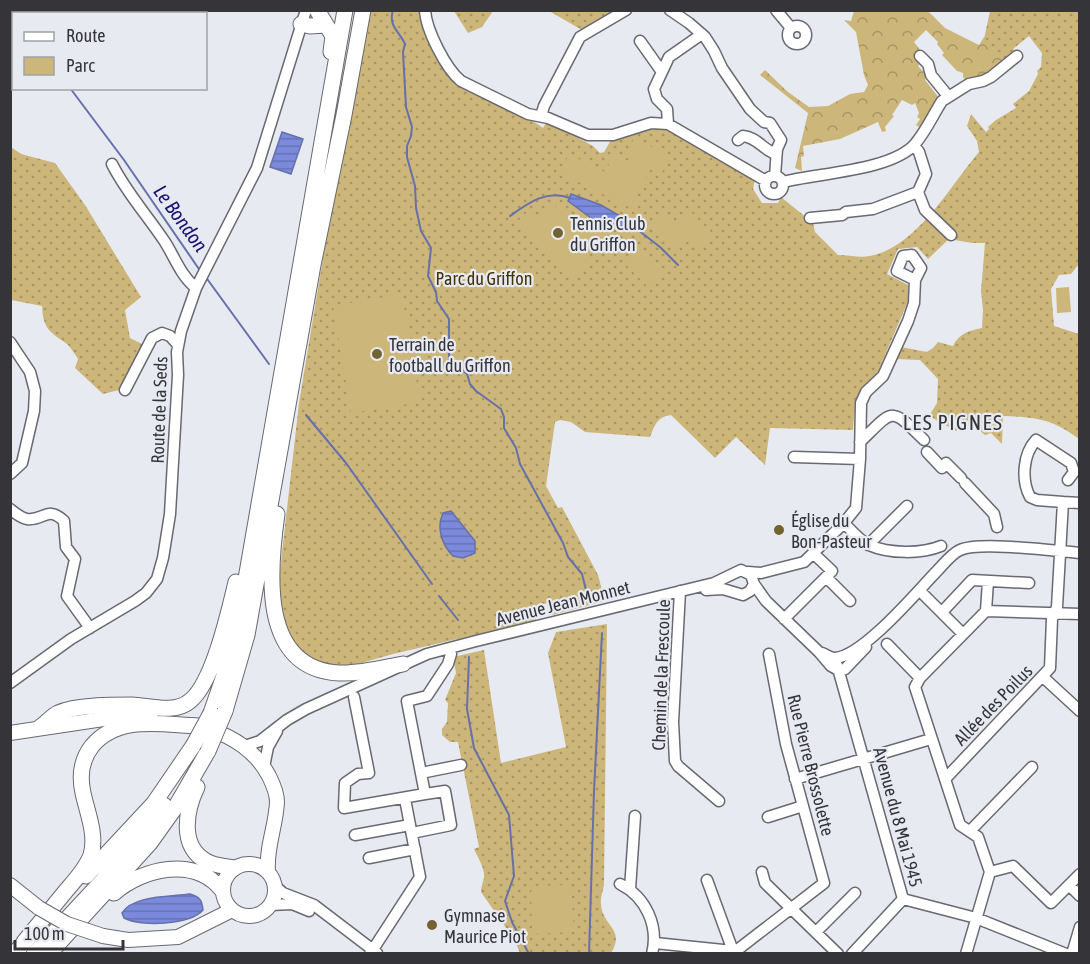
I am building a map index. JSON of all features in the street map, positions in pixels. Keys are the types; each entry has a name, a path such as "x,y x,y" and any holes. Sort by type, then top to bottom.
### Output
{"highway":[{"path":"316,10 333,36 333,42 313,265 275,530 272,589 276,624 282,637 296,656 316,669 349,673 403,664"},
{"path":"316,218 345,10"},
{"path":"40,728 57,714 76,709 120,705 177,707 186,705 198,694 211,669 235,585 316,218 357,10"},
{"path":"316,218 344,115 363,10"},
{"path":"305,20 326,25"},
{"path":"49,954 150,843 175,808 248,649 254,595 313,265"},
{"path":"234,868 206,862 197,853 188,835 187,815 203,750 220,711 223,683 233,644 282,371"},
{"path":"24,950 90,857 92,829 81,784 85,756 90,748 105,733 125,725 200,726"},
{"path":"24,950 103,880 142,833 203,750"},
{"path":"56,954 109,898 138,877 158,871 187,870 206,875 216,881 222,890"}],"main road":[{"path":"14,734 40,728 124,717 156,718 200,726 225,735 245,746 264,767 277,796 275,821 268,848 268,872 275,886 270,905 256,915 248,916 232,910 226,904 222,890 224,881 234,868 255,864 268,872"},
{"path":"10,885 39,908 68,924 103,936 128,940 178,937 232,910"}],"street":[{"name":"Route de la Seds","path":"10,683 71,639 146,593 157,579 164,558 171,514 178,345 197,285 256,168 305,20 316,10"},
{"path":"425,10 429,29 453,75 528,114 541,116 588,135 604,136 651,123 668,124 775,180 864,167 904,153 914,146 942,101 969,84 991,77 1017,56"},
{"path":"541,116 579,37 626,10"},
{"path":"670,10 702,34 750,109 764,122 770,123 777,132 781,140 776,154 775,180"},
{"path":"776,10 791,28"},
{"path":"668,124 667,109 657,99 654,88 669,57 702,34"},
{"path":"640,41 662,72"},
{"path":"920,56 928,64 931,75 948,96"},
{"path":"738,140 743,136 752,138 769,152 776,154"},
{"path":"914,146 919,152 926,174 918,192 925,210 951,234"},
{"path":"112,164 124,187 133,196 165,243 187,281 197,285"},
{"path":"810,218 873,209 918,192"},
{"name":"Avenue Jean Monnet","path":"680,594 715,588 732,591 739,595 753,581 804,562 856,508 862,397 883,376 908,321 914,303 915,280"},
{"path":"125,390 152,338 162,333 170,336 178,345"},
{"path":"10,342 30,372 35,391 34,411 22,463 10,474"},
{"path":"860,442 886,416 895,415 902,418 924,440"},
{"path":"1068,480 1074,472 1071,463 1036,440 1028,451 1024,479 1030,497 1037,500 1080,503"},
{"path":"927,452 942,468 946,463 994,514 997,527"},
{"path":"795,457 860,459"},
{"name":"Allée des Poilus","path":"946,778 1050,668 1052,619 1057,607 1063,502"},
{"path":"868,545 907,506"},
{"path":"10,509 27,519 50,513 64,521 66,547 75,559 67,596 90,628"},
{"path":"844,523 868,545 895,551 933,549 941,546"},
{"path":"840,671 858,648 889,621 959,551 986,547 1080,553"},
{"path":"784,619 832,571 814,554"},
{"name":"Avenue Jean Monnet","path":"245,746 260,741 287,720 306,709 403,664 680,594 714,583 741,570 753,581"},
{"path":"731,576 729,584 732,591"},
{"path":"826,577 850,601"},
{"path":"942,612 972,580 1029,583"},
{"path":"753,581 766,601 831,666 840,671"},
{"path":"969,953 976,918 990,872 978,837 960,825 915,687 920,678 986,611 988,581"},
{"name":"Chemin de la Frescoule","path":"680,594 673,722 675,761 719,801"},
{"path":"923,594 963,634"},
{"path":"986,611 1080,614"},
{"path":"840,671 845,669 889,621"},
{"path":"888,644 920,678"},
{"path":"819,652 832,658 858,648"},
{"path":"425,794 407,701 427,696 457,650"},
{"name":"Rue Pierre Brossolette","path":"769,654 786,744 824,883 790,908"},
{"name":"Avenue du 8 Mai 1945","path":"832,658 840,671 903,898 852,954"},
{"path":"1043,677 1080,711"},
{"path":"354,697 369,773 358,774 345,783 344,808 445,791 451,825 356,835"},
{"name":"Avenue Jean Monnet","path":"264,767 268,747 279,728"},
{"path":"795,778 931,739"},
{"path":"420,768 461,765"},
{"path":"970,831 1032,767"},
{"path":"275,886 283,893 314,905 373,952 420,877 405,799"},
{"path":"768,817 803,806"},
{"path":"635,816 625,887 647,911 654,927 653,948 734,953 790,908"},
{"path":"369,858 415,849"},
{"path":"990,872 1013,866 1051,903 1080,874"},
{"path":"762,872 765,884 838,954"},
{"path":"708,880 734,953"},
{"path":"1069,885 1080,896"},
{"path":"816,932 855,893"},
{"path":"903,898 976,918 1066,954"},
{"path":"270,905 298,905 356,938"},
{"path":"1072,954 1080,927"}],"green space":[{"path":"611,10 614,13 582,30 549,11"},
{"name":"Parc du Griffon","path":"370,11 421,11 424,27 450,76 543,128 547,121 593,146 600,153 604,152 611,140 651,126 668,126 755,179 753,189 762,203 778,203 781,197 813,223 815,232 838,255 862,257 887,250 903,241 931,213 979,152 977,141 967,126 971,114 986,132 996,120 1016,108 1013,104 1029,91 1038,74 1042,53 1029,36 1013,49 1017,54 1004,63 984,39 990,11 1079,11 1079,264 1071,274 1059,275 1051,289 1054,326 1079,334 1079,439 1061,427 1043,420 1003,416 1002,444 991,433 985,435 975,427 963,425 956,431 929,416 937,403 938,379 920,360 895,359 901,347 927,352 938,342 953,346 961,335 982,328 981,291 985,243 949,239 928,259 917,247 898,249 887,274 908,285 909,299 876,376 860,391 855,401 853,430 770,428 765,465 736,437 715,458 671,415 666,416 655,425 650,437 585,432 571,422 560,420 555,422 546,486 558,508 562,507 598,575 605,601 552,615 549,603 543,604 535,621 351,666 336,666 314,661 299,651 283,625 279,579 299,403 335,186"},
{"path":"454,11 493,11 482,27 468,33"},
{"path":"854,11 928,11 945,28 979,45 984,37 1004,63 988,76 967,81 963,73 957,71 942,55 944,53 937,44 938,42 926,30 914,42 921,51 915,58 920,63 918,66 927,76 925,80 939,98 919,127 916,125 920,119 917,117 919,113 915,103 912,105 902,100 885,127 886,131 882,132 878,122 840,139 803,146 802,171 795,168 808,113 760,75 765,70 788,92 809,107 828,106 850,94 864,92 868,85 856,32 844,20 851,21"},
{"name":"Tennis Club du Griffon","path":"634,138 670,156 661,175 625,157"},
{"path":"11,147 21,154 55,163 85,205 141,297 125,310 130,338 142,344 119,390 103,394 75,368 78,359 67,344 48,329 42,306 11,300"},
{"path":"569,154 605,172 614,154 649,171 631,208 560,173"},
{"name":"Tennis Club du Griffon","path":"553,204 567,217 571,213 600,242 584,258 588,262 572,278 515,224 529,210 539,219"},
{"path":"688,209 715,236 701,250 690,239 676,252 649,225 663,212 674,223"},
{"path":"636,248 662,274 648,287 623,262"},
{"path":"1069,287 1071,312 1057,313 1056,288"},
{"name":"Terrain de football du Griffon","path":"402,294 420,402 351,413 333,306"},
{"path":"607,624 604,885 601,902 605,918 615,933 615,945 611,953 520,953 515,941 481,892 484,874 474,849 479,847 458,742 450,742 442,735 442,729 447,722 448,703 445,700 456,673 453,657 484,650 501,763 566,747 548,653 556,632"},
{"path":"571,885 574,932 532,934 531,886"}],"water":[{"path":"282,132 303,139 291,174 270,167"},
{"path":"571,194 601,205 632,223 628,227 598,223 568,201"},
{"path":"451,511 475,541 475,553 463,558 453,556 441,536 440,524 443,513"},
{"path":"190,894 200,899 203,910 188,919 165,923 142,923 124,918 122,913 127,907 143,900"}],"waterway":[{"path":"393,10 393,24 405,44 403,52 406,107 412,127 407,146 407,157 415,186 416,208 421,231 431,248 428,276 436,292 437,301 449,319 449,360 467,374 470,384 476,391 501,409 504,428 516,448 520,464 563,543 568,557 582,574 586,590"},
{"name":"Le Bondon","path":"72,90 124,160 201,272"},
{"path":"510,216 531,202 546,196 570,198"},
{"path":"638,230 678,265"},
{"name":"Le Bondon","path":"205,276 269,364"},
{"name":"Le Bondon","path":"306,415 346,463 432,584"},
{"name":"Le Bondon","path":"439,596 458,620"},
{"path":"589,954 602,633"},
{"name":"Le Bondon","path":"469,657 467,709 474,748 509,815 514,876 505,901 512,922 529,954"}],"place":[{"name":"Tennis Club du Griffon","path":"558,233"},
{"name":"Terrain de football du Griffon","path":"377,354"},
{"name":"Église du Bon-Pasteur","path":"779,530"},
{"name":"Gymnase Maurice Piot","path":"432,925"}],"district":[{"name":"LES PIGNES","path":"953,422"}]}
